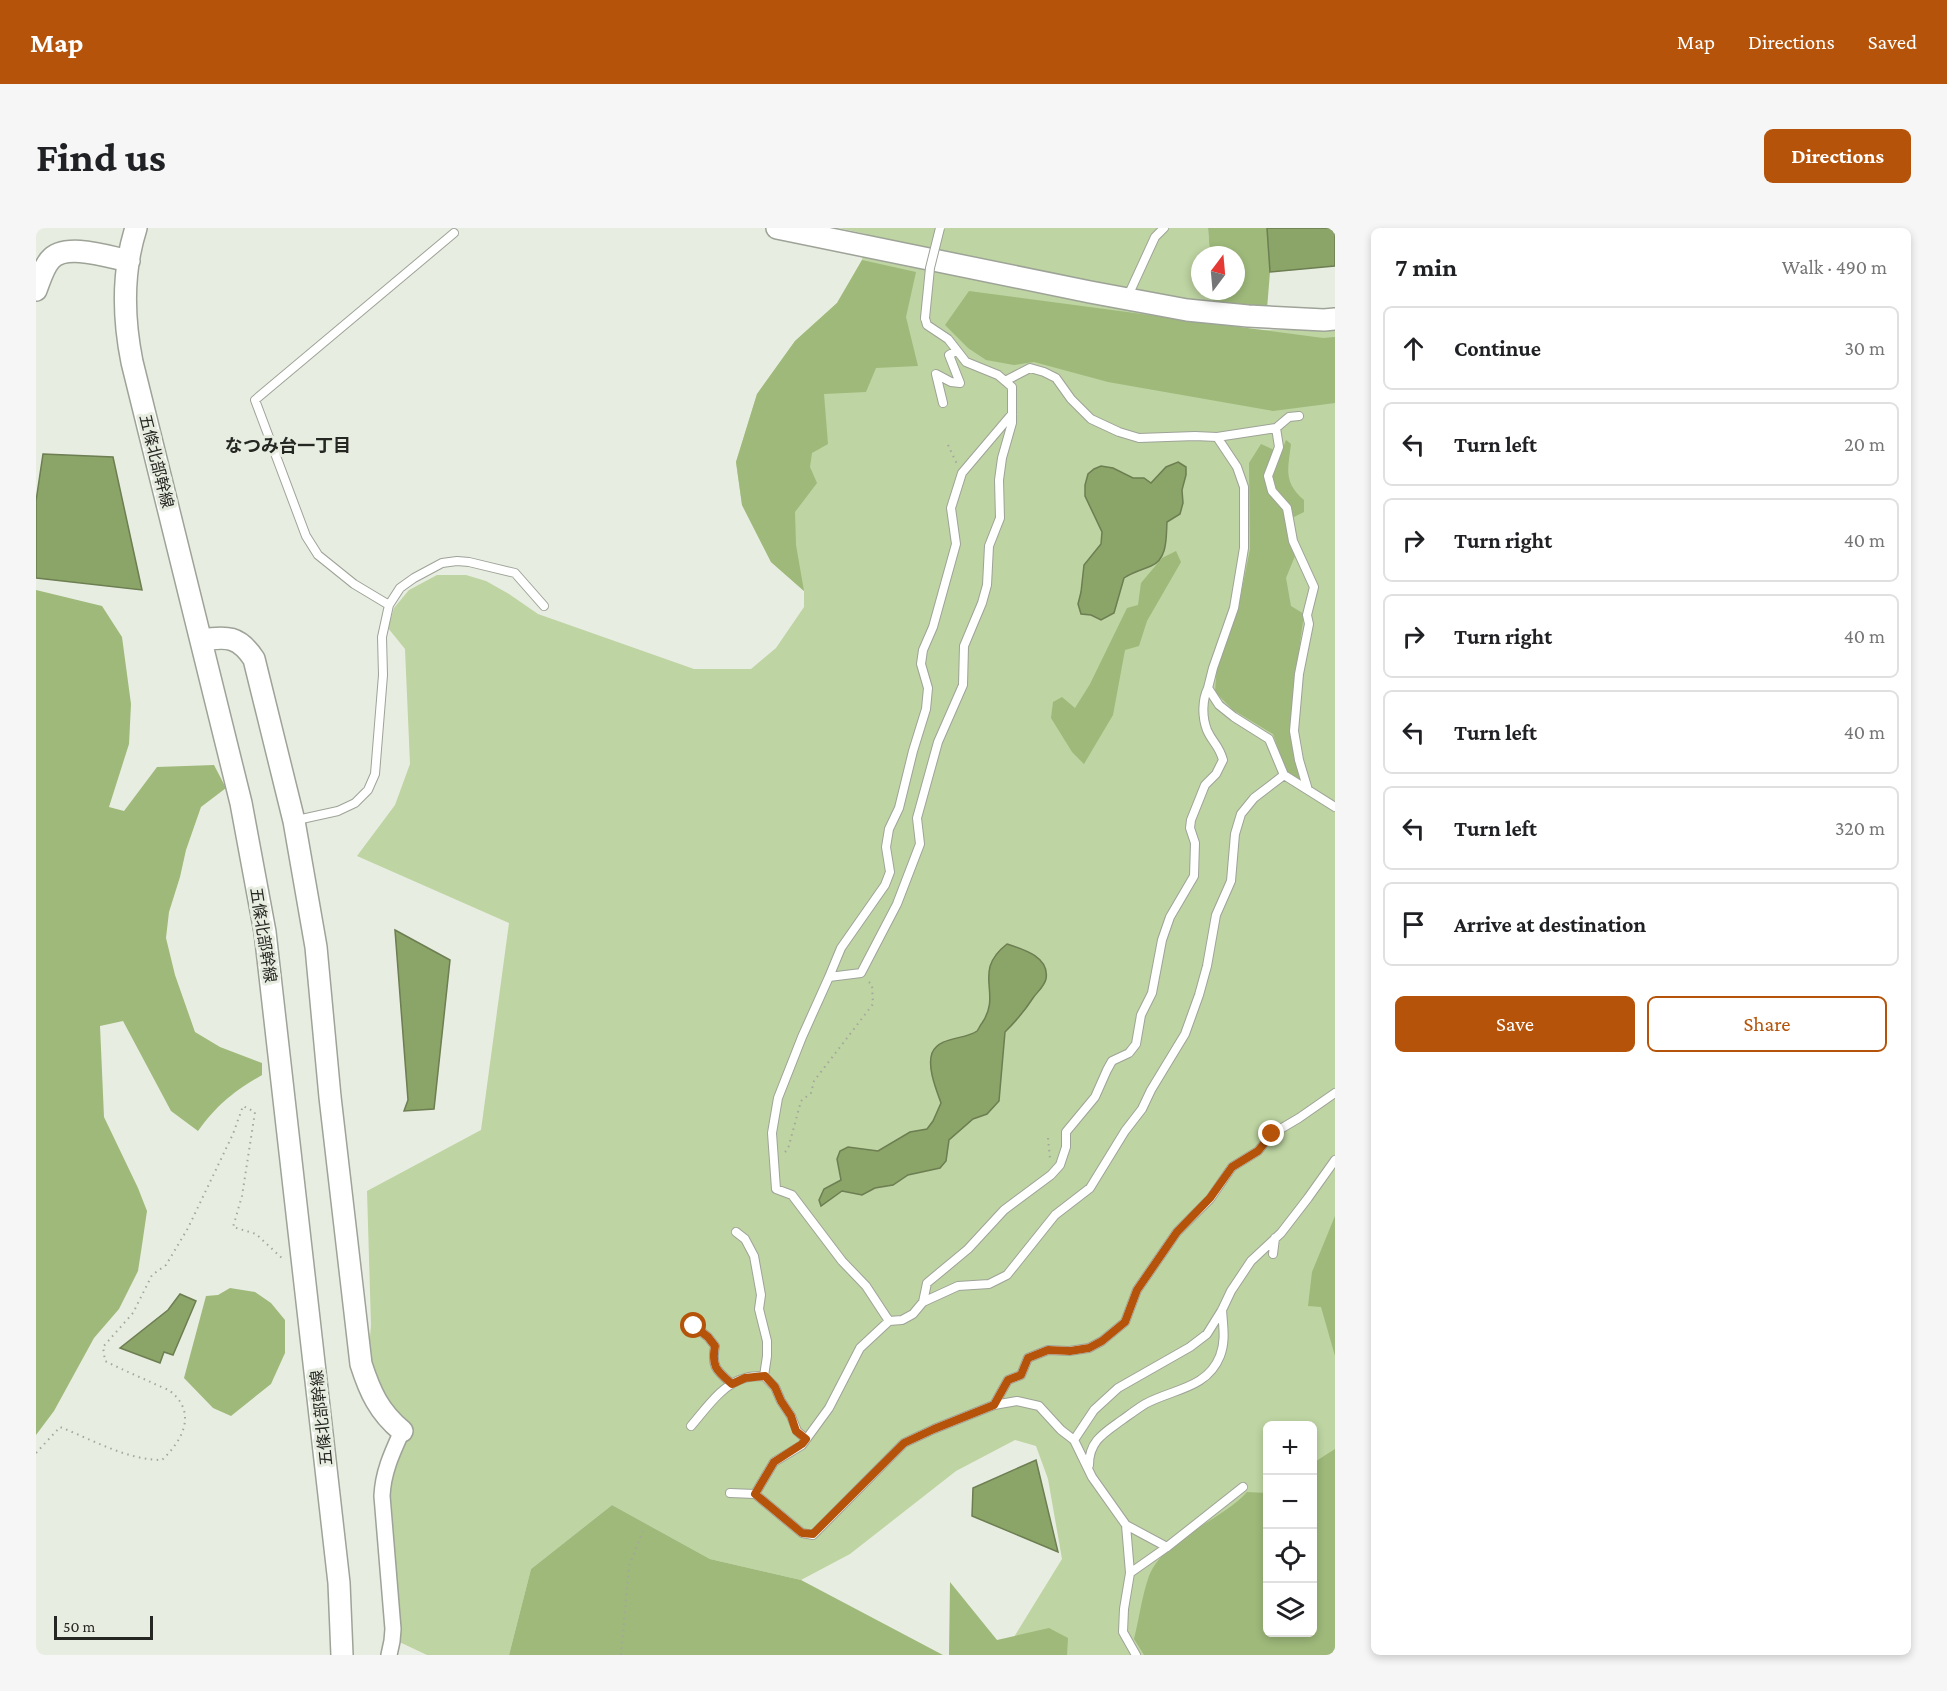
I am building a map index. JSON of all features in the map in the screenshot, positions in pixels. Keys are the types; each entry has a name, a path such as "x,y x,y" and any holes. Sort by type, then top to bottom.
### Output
{"street":[{"name":"五條北部幹線","path":"136,228 125,284 126,333 241,803 264,932 339,1583 342,1655"},
{"path":"777,228 1187,310 1248,316 1335,319"},
{"path":"36,290 51,259 60,253 80,251 129,261"},
{"path":"201,640 233,639 246,646 254,659 294,821 316,947 330,1097 361,1364 369,1391 392,1422 402,1431 387,1464 382,1488 393,1629 393,1641 388,1655"}],"lane":[{"path":"829,977 861,973 897,904 920,844 917,818 938,742 963,685 964,646 982,603 987,585 989,546 1000,518 999,480 1002,458 1012,423 1012,387 999,375 966,362 948,339 927,325 925,318 930,268 940,228"},
{"path":"1126,299 1155,237 1164,228"},
{"path":"389,605 354,584 318,555 306,536 255,400 454,233"},
{"path":"943,403 936,374 951,382 960,383 949,356 956,351"},
{"path":"1005,381 1030,368 1044,372 1056,378 1071,399 1091,419 1139,438 1217,437 1276,428 1288,417 1299,416"},
{"path":"889,1321 867,1286 842,1261 792,1195 776,1189 772,1132 778,1098 841,948 885,885 890,872 886,847 926,709 928,688 921,664 923,650 933,627 956,543 951,508 962,473 1012,414"},
{"path":"1276,428 1279,447 1268,476 1272,491 1287,508 1293,541 1314,586 1299,674 1294,731 1299,760 1308,790"},
{"path":"755,1494 774,1462 802,1444 829,1408 860,1348 889,1321 902,1320 913,1314 922,1302 927,1283 968,1249 1004,1210 1051,1175 1060,1165 1066,1147 1066,1132 1095,1097 1112,1062 1129,1053 1136,1044 1141,1015 1152,993 1170,917 1194,876 1195,849 1190,828 1191,820 1204,785 1216,774 1223,760 1220,748 1208,730 1203,697 1234,608 1244,548 1244,487 1237,467 1217,437"},
{"path":"294,821 338,811 355,803 368,790 375,774 383,675 382,637 389,605 400,588 442,563 469,562 515,573 544,606"},
{"path":"1208,688 1219,705 1269,739 1284,775 1335,807"},
{"path":"922,1302 958,1286 989,1284 1007,1275 1049,1220 1069,1202 1090,1188 1103,1170 1125,1131 1142,1109 1185,1034 1207,966 1216,915 1231,881 1234,834 1241,814 1254,798 1284,775"},
{"path":"994,1405 1008,1380 1021,1375 1028,1358 1048,1350 1070,1351 1089,1348 1102,1341 1125,1322 1137,1290 1177,1232 1210,1198 1232,1167 1258,1151 1272,1134 1335,1093"},
{"path":"1074,1440 1094,1410 1118,1388 1190,1347 1207,1334 1251,1261 1275,1238 1335,1160"},
{"path":"736,1232 745,1239 754,1256 761,1295 759,1309 767,1341 768,1356 765,1376"},
{"path":"1273,1254 1275,1238"},
{"path":"1089,1470 1092,1446 1098,1436 1145,1404 1190,1387 1205,1378 1219,1358 1224,1337 1222,1310"},
{"path":"694,1326 715,1346 712,1359 715,1368 732,1384"},
{"path":"765,1376 775,1387 791,1416 796,1431 806,1439"},
{"path":"691,1426 732,1384 745,1378 765,1376"},
{"path":"730,1493 755,1494 802,1533 813,1534 904,1443 994,1405 1017,1401 1039,1406 1061,1430 1074,1440 1089,1470 1126,1525 1167,1547"},
{"path":"1130,1573 1167,1547 1242,1487"},
{"path":"1126,1525 1130,1573 1123,1632 1136,1655"}],"path":[{"path":"948,445 962,473"},
{"path":"774,1162 788,1149 801,1101 812,1093 814,1081 873,1004 872,985 861,973"},
{"path":"36,1453 60,1427 148,1460 162,1460 175,1448 182,1435 186,1419 180,1402 170,1391 105,1361 103,1347 134,1313 152,1275 166,1265 188,1228 233,1134 243,1106 255,1112 242,1196 233,1227 256,1234 305,1280"},
{"path":"1048,1138 1051,1175"},
{"path":"621,1655 629,1566 643,1531"}],"shaded area":[{"path":"839,228 1208,228 1209,246 1191,246 1191,300 1213,300 1215,329 1335,328 1335,1655 1006,1655 1006,1650 1062,1559 1048,1479 1036,1446 1015,1440 956,1471 850,1554 801,1580 710,1559 612,1505 531,1569 509,1655 427,1655 393,1639 379,1499 395,1441 368,1360 371,1325 367,1191 481,1130 509,923 357,856 395,805 410,764 405,649 388,628 394,608 409,590 437,575 466,575 486,581 538,614 694,669 751,669 776,648 804,607 804,591 771,562 742,505 736,462 757,394 795,341 837,303 862,260 866,234"},
{"path":"1208,228 1267,228 1270,272 1267,309 1213,305 1213,300 1245,300 1245,246 1209,246"},
{"path":"1267,228 1335,228 1335,266 1270,272"},
{"path":"862,260 916,272 906,317 918,366 876,368 866,392 824,394 828,444 812,453 810,467 817,483 795,512 796,545 804,591 771,562 742,505 736,462 757,394 795,341 837,303"},
{"path":"969,291 1323,338 1335,337 1335,403 1273,411 1108,382 1034,362 1014,365 986,360 968,348 945,325"},
{"path":"1286,440 1291,444 1288,475 1293,487 1304,500 1304,512 1286,521 1295,556 1286,578 1291,606 1304,614 1291,731 1302,781 1286,771 1273,734 1233,710 1215,692 1217,665 1238,609 1250,549 1249,463 1261,444 1281,453"},
{"path":"43,454 113,457 142,590 36,578 36,501"},
{"path":"1178,462 1186,467 1182,490 1183,503 1180,514 1167,522 1165,547 1161,558 1157,563 1124,578 1114,613 1101,620 1091,615 1081,614 1078,604 1084,565 1101,544 1102,532 1085,496 1088,474 1101,466 1113,468 1133,478 1144,478 1151,483 1166,467"},
{"path":"1176,551 1181,562 1147,621 1139,646 1125,650 1113,715 1084,764 1072,752 1051,718 1053,702 1062,697 1075,708 1090,684 1127,608 1138,605 1141,583 1162,558"},
{"path":"36,590 102,606 122,637 131,704 129,744 109,807 124,811 157,767 214,765 226,788 201,807 186,850 169,912 166,938 175,975 195,1032 220,1047 262,1063 262,1075 227,1099 198,1131 171,1111 123,1021 100,1026 104,1117 147,1211 138,1271 119,1309 94,1338 54,1411 36,1435"},
{"path":"395,930 450,960 434,1109 404,1111 408,1100"},
{"path":"1007,944 1027,951 1040,960 1046,971 1046,979 1023,1012 1005,1032 999,1101 987,1114 973,1119 949,1140 946,1161 940,1168 908,1175 893,1185 875,1188 862,1195 842,1191 821,1206 819,1200 824,1189 841,1180 837,1159 840,1151 848,1147 878,1151 910,1132 927,1129 933,1121 941,1103 931,1071 932,1053 940,1044 972,1034 977,1030 988,1012 991,964 996,954"},
{"path":"1335,1216 1335,1356 1321,1307 1308,1306 1312,1272"},
{"path":"230,1288 255,1292 271,1303 285,1320 285,1353 271,1384 231,1416 213,1408 184,1378 206,1296 218,1295"},
{"path":"180,1294 196,1301 173,1355 164,1352 160,1363 120,1348 168,1310"},
{"path":"1335,1449 1335,1655 1144,1655 1134,1639 1142,1599 1149,1576 1156,1563 1180,1540 1223,1512 1247,1492 1263,1493 1263,1637 1317,1637 1317,1460"},
{"path":"1036,1460 1058,1552 972,1516 973,1488"},
{"path":"612,1505 710,1559 801,1580 943,1655 509,1655 531,1569"},
{"path":"950,1582 997,1640 1049,1628 1068,1638 1067,1655 949,1655"}],"district":[{"name":"なつみ台一丁目","path":"288,446"}],"route":[{"path":"694,1326 715,1346 712,1359 721,1375 732,1384 745,1378 765,1376 775,1387 791,1416 796,1431 806,1439 774,1462 755,1494 802,1533 813,1534 904,1443 994,1405 1008,1380 1021,1375 1028,1358 1048,1350 1070,1351 1089,1348 1102,1341 1125,1322 1137,1290 1177,1232 1210,1198 1232,1167 1258,1151 1272,1134"}]}
